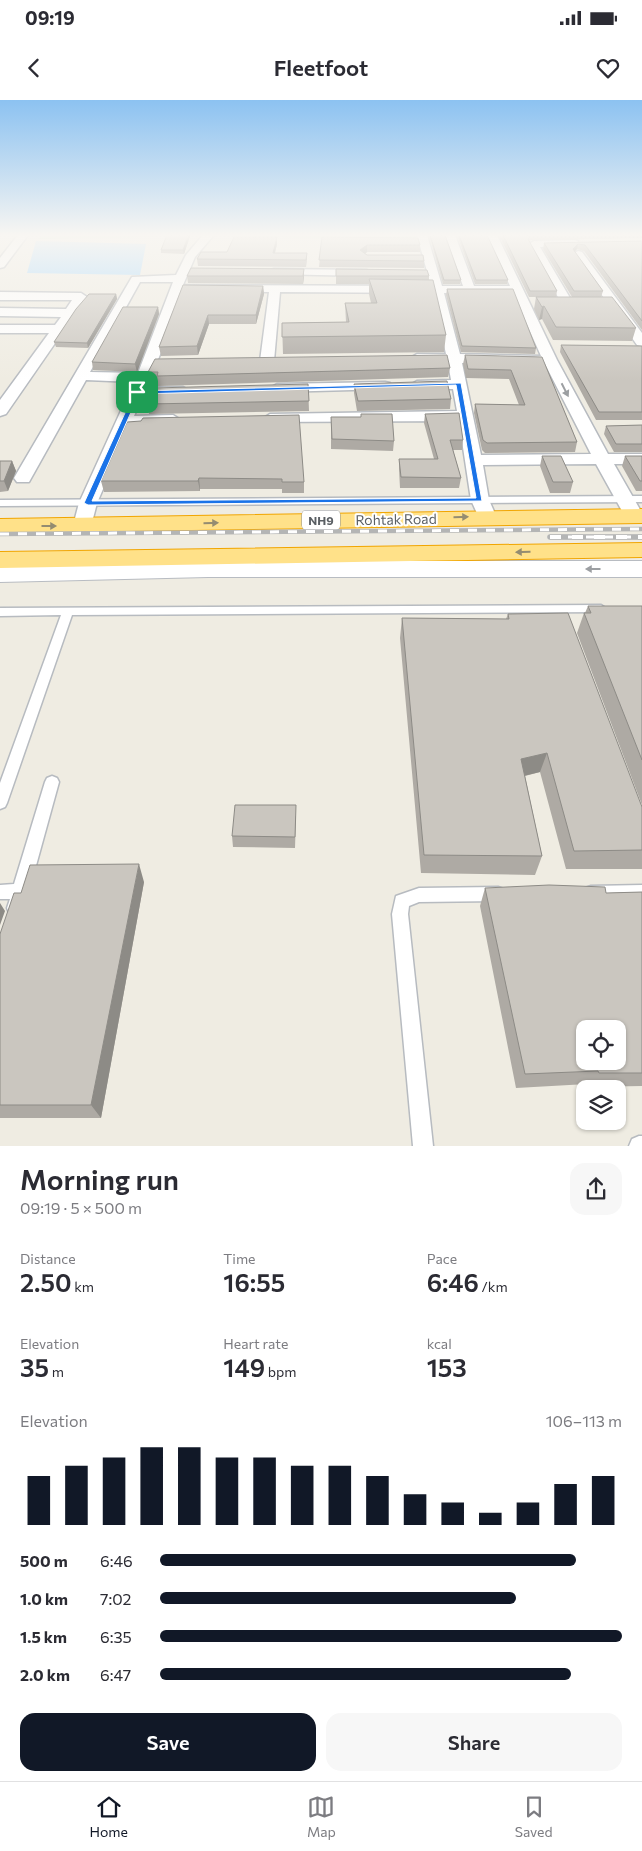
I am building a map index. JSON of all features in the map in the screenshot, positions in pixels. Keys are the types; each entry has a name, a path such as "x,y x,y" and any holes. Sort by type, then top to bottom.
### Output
{"highway":[{"name":"Rohtak Road","path":"0,526 83,526 484,508 636,507"},
{"path":"0,560 642,550"}],"street":[{"path":"23,478 83,376 133,284"},
{"path":"83,526 88,503 151,362 181,284"},
{"path":"236,284 276,289 517,290"},
{"path":"434,284 438,290 454,358 484,508"},
{"path":"467,284 470,291"},
{"path":"515,284 584,426 602,459 636,507"},
{"path":"524,303 571,303 556,284"},
{"path":"599,284 639,345"},
{"path":"267,361 276,289"},
{"path":"0,296 81,297 1,409"},
{"path":"595,303 614,304"},
{"path":"0,312 71,313"},
{"path":"0,329 59,329"},
{"path":"404,358 454,358 547,353 563,346"},
{"path":"151,362 170,362"},
{"path":"83,376 143,378"},
{"path":"264,389 459,384"},
{"path":"137,392 196,390"},
{"path":"251,419 466,416"},
{"path":"124,421 192,420"},
{"path":"584,426 603,426"},
{"path":"473,460 642,459"},
{"path":"0,574 208,568 642,569"}],"lane":[{"path":"0,503 484,508"},
{"path":"0,612 563,614 615,609"},
{"path":"0,804 68,611"},
{"path":"12,918 52,782"},
{"path":"0,892 21,891"},
{"path":"574,893 642,892"},
{"path":"424,1146 400,914 402,901 419,895 516,894"}],"building":[{"path":"371,284 434,284 446,335 282,337 282,323 349,322 345,303 377,303"},
{"path":"527,284 553,284 557,291 530,291"},
{"path":"570,284 598,284 603,291 574,291"},
{"path":"614,284 642,284 642,321"},
{"path":"183,285 263,286 256,315 208,315 197,346 159,347"},
{"path":"447,289 513,289 536,348 462,346"},
{"path":"89,294 116,294 87,343 54,342 76,309"},
{"path":"536,297 612,297 636,328 556,327 544,306 542,307"},
{"path":"123,307 158,307 135,364 92,362"},
{"path":"561,345 642,346 642,412 599,412"},
{"path":"447,355 450,368 157,376 158,372 148,372 155,359"},
{"path":"465,355 542,357 577,442 487,443 483,440 475,404 525,405 511,370 468,369"},
{"path":"447,381 451,399 358,401 354,384"},
{"path":"308,384 309,401 147,404 153,388"},
{"path":"459,413 463,440 450,440 461,478 401,477 399,459 438,459 425,414"},
{"path":"361,414 392,414 394,441 332,439 331,417 361,417"},
{"path":"299,415 304,482 282,482 282,479 199,478 198,481 101,481 127,422 141,421 143,418"},
{"path":"642,425 642,444 616,444 606,426"},
{"path":"542,456 561,456 573,482 553,482"},
{"path":"625,456 642,456 642,481 640,481"},
{"path":"0,461 12,461 4,481 0,481"},
{"path":"588,606 642,606 642,760 584,613 591,613"},
{"path":"568,613 642,807 642,850 574,851 547,753 521,759 542,856 424,855 402,618 509,619 508,614"},
{"path":"235,805 296,805 295,837 232,836"},
{"path":"139,864 91,1105 0,1105 0,934 14,893 21,893 30,865"},
{"path":"549,885 605,887 606,893 642,892 642,1073 599,1073 598,1071 525,1074 485,888"}],"railway":[{"path":"0,534 642,529"},
{"path":"550,537 642,537"}],"route":[{"path":"459,384 480,500 88,503 104,463 137,392 459,384"}]}
